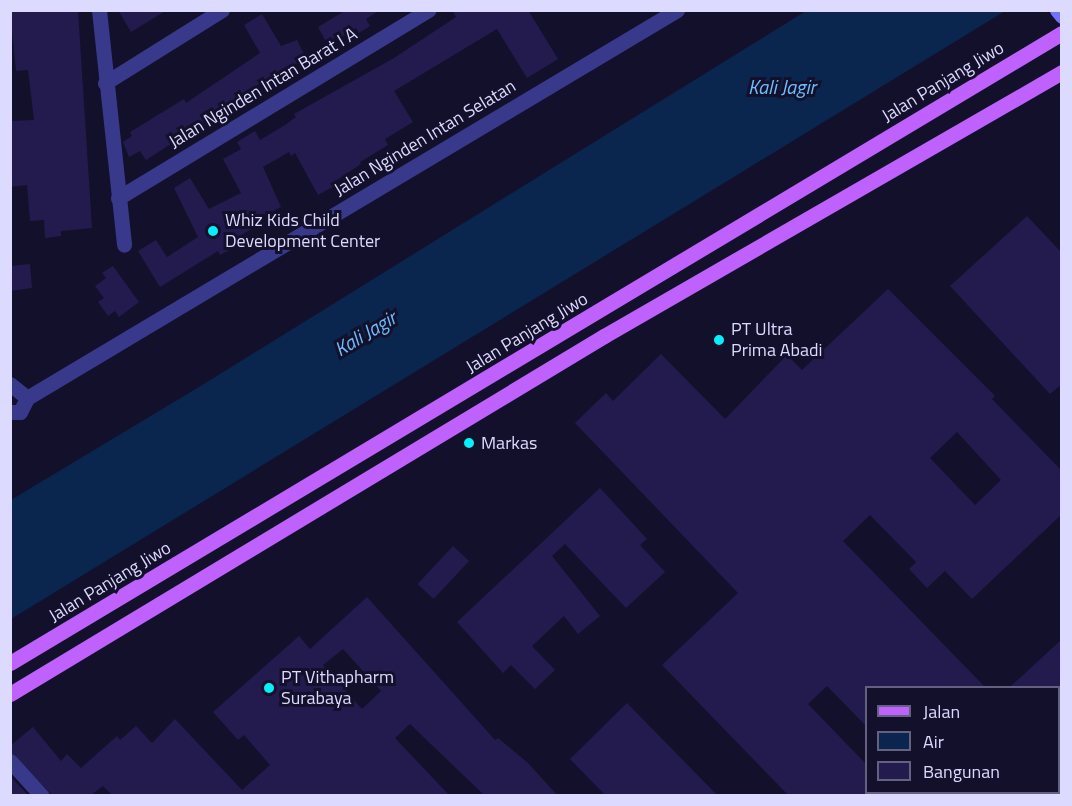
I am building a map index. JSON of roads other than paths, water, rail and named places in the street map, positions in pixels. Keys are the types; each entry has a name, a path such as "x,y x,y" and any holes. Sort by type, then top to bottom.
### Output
{"main road":[{"name":"Jalan Panjang Jiwo","path":"10,663 357,459 1062,33"},
{"path":"10,694 370,477 406,458 604,336 1062,72"},
{"path":"393,437 406,458"},
{"path":"357,459 370,477"}],"street":[{"path":"99,10 124,245"},
{"path":"105,83 222,10"},
{"name":"Jalan Nginden Intan Barat I A","path":"118,198 428,10"},
{"name":"Jalan Nginden Intan Selatan","path":"10,412 20,412 27,398 677,10"},
{"path":"1057,10 1062,16"},
{"path":"10,384 27,398"},
{"path":"10,761 42,795"}],"water":[{"name":"Kali Jagir","path":"806,11 1005,11 11,619 11,500 199,387"}],"place":[{"name":"Whiz Kids Child Development Center","path":"213,231"},
{"name":"PT Ultra Prima Abadi","path":"719,340"},
{"name":"Markas","path":"469,443"},
{"name":"PT Vithapharm Surabaya","path":"269,688"}]}
